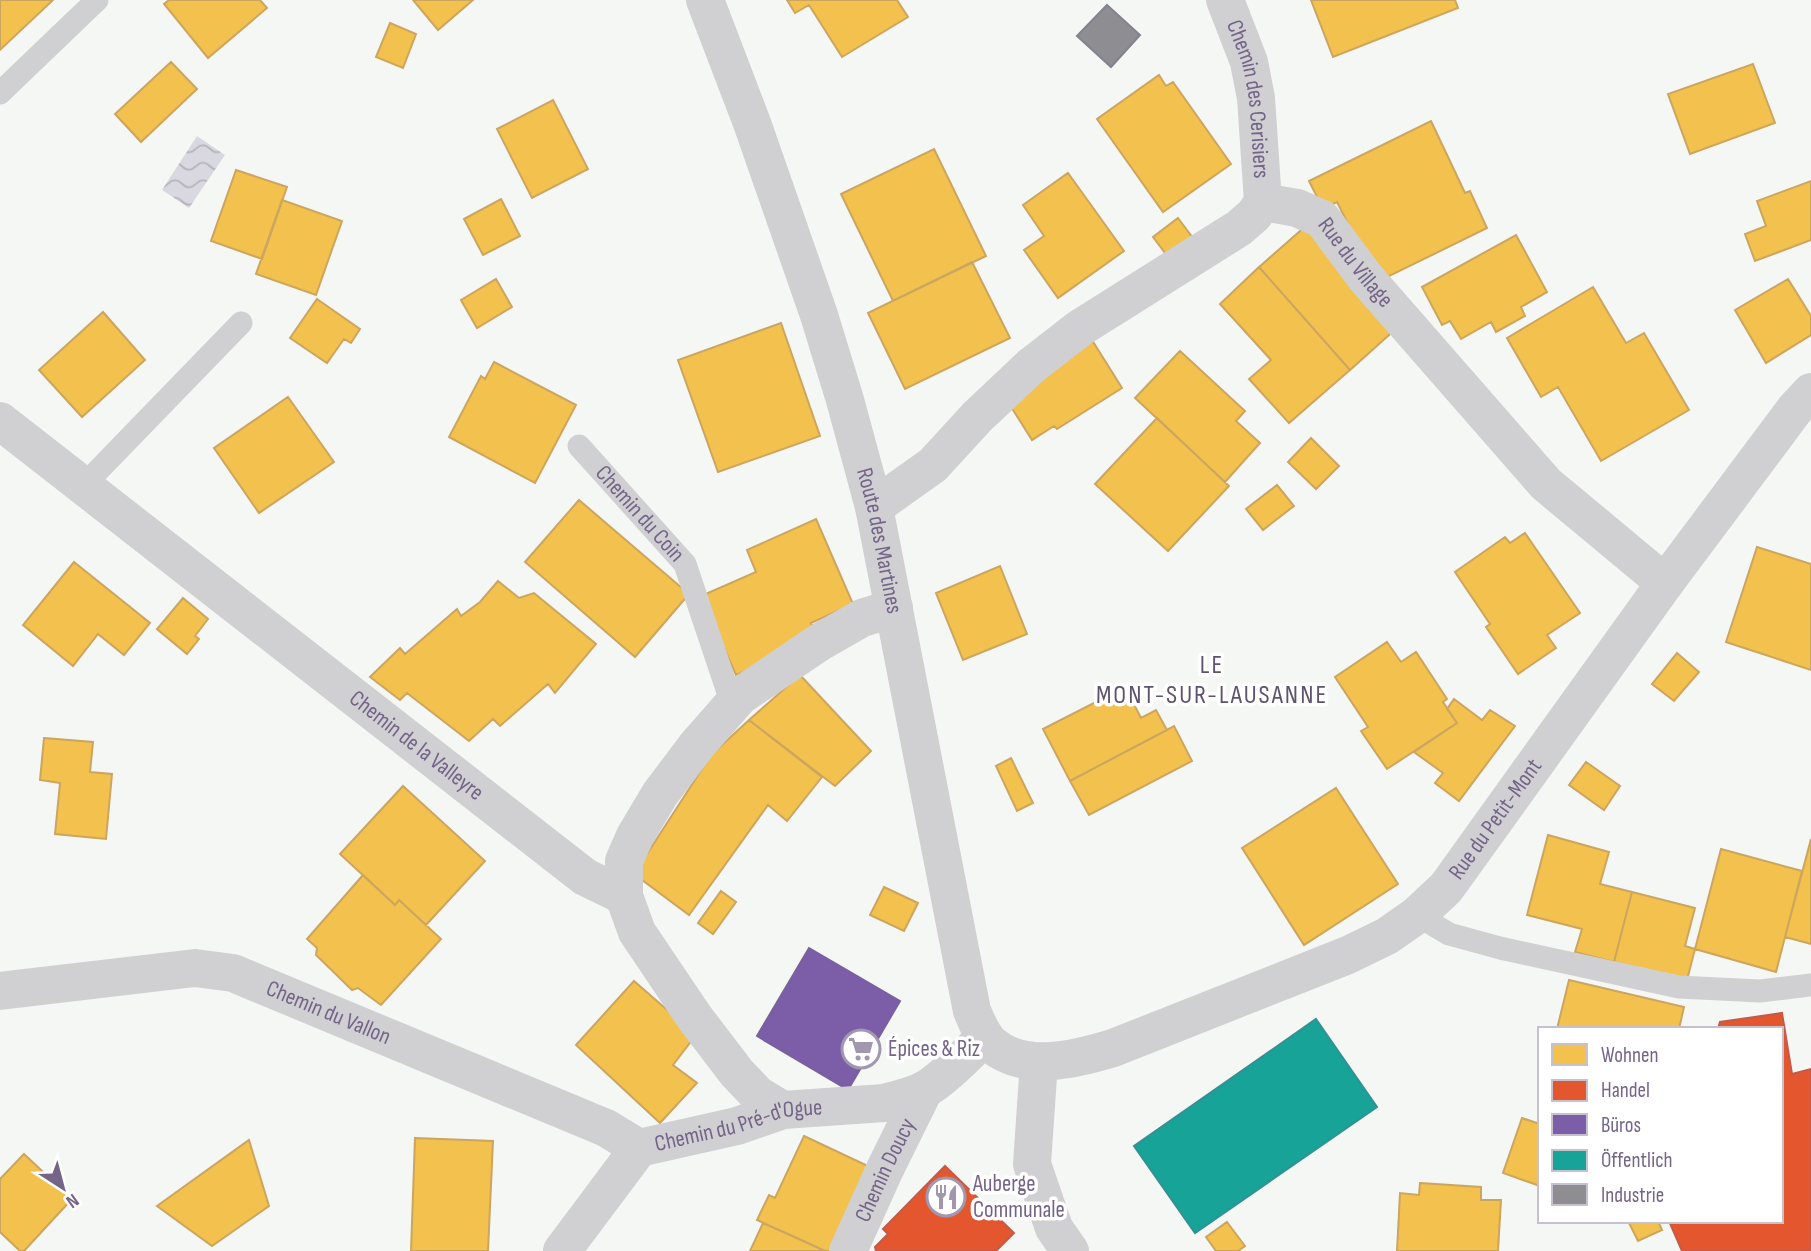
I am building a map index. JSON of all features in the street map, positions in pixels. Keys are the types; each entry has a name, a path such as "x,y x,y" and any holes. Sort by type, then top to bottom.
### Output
{"street":[{"name":"Route des Martines","path":"705,0 752,123 819,315 874,507 972,1011 985,1037"},
{"name":"Chemin des Cerisiers","path":"1225,0 1249,62 1256,98 1263,202"},
{"path":"874,507 933,465 977,417 1031,366 1080,328 1239,228 1254,215 1263,202"},
{"name":"Rue du Village","path":"1263,202 1297,208 1322,219 1374,287 1546,484 1664,583"},
{"name":"Rue du Petit-Mont","path":"1039,1062 1085,1056 1194,1017 1348,955 1387,936 1417,915 1446,888 1664,583 1795,409 1811,392"},
{"name":"Chemin de la Valleyre","path":"0,421 585,877 624,896"},
{"path":"783,1110 758,1095 737,1073 637,932 624,896 624,861 635,835 667,784 740,696 820,642 862,618 894,608"},
{"name":"Chemin du Vallon","path":"0,991 195,968 233,973 606,1128 639,1147"},
{"path":"924,1090 985,1037 993,1046 1007,1054 1039,1062 1032,1164 1054,1228 1070,1251"},
{"name":"Chemin du Pré-d'Ogue","path":"562,1251 639,1147 737,1126 783,1110 884,1103 924,1090"},
{"name":"Chemin Doucy","path":"848,1251 924,1090"}],"lane":[{"path":"0,93 97,0"},
{"path":"83,486 241,323"},
{"name":"Chemin du Coin","path":"579,446 685,564 732,704"},
{"path":"1417,915 1449,934 1500,948 1679,987 1760,991 1811,985"}],"water":[{"path":"197,136 225,155 189,208 162,190"}],"building: Wohnen":[{"path":"0,0 53,0 0,50"},
{"path":"169,0 260,0 267,8 208,58 164,4"},
{"path":"413,0 473,0 438,30"},
{"path":"787,0 897,0 908,17 842,57 809,5 795,13"},
{"path":"1311,0 1455,0 1458,8 1333,57"},
{"path":"390,23 416,34 403,68 376,57"},
{"path":"171,62 197,89 141,142 115,114"},
{"path":"1753,64 1775,123 1690,154 1668,94"},
{"path":"1159,75 1166,86 1173,82 1231,164 1163,212 1097,119"},
{"path":"553,100 588,169 532,198 497,129"},
{"path":"1431,121 1465,193 1470,191 1487,228 1377,282 1337,202 1323,209 1309,181"},
{"path":"934,149 986,256 893,301 841,194"},
{"path":"236,170 287,187 262,259 211,241"},
{"path":"1068,173 1124,251 1058,298 1024,250 1044,236 1023,205"},
{"path":"1811,181 1811,240 1755,261 1745,234 1766,226 1757,201"},
{"path":"501,199 520,236 483,255 464,219"},
{"path":"282,200 342,221 316,295 256,274"},
{"path":"1178,218 1193,238 1168,257 1153,237"},
{"path":"1307,225 1398,327 1350,370 1259,267"},
{"path":"1516,235 1547,292 1521,307 1525,316 1496,332 1491,322 1461,339 1450,321 1442,325 1422,287"},
{"path":"972,262 1010,338 905,389 868,313"},
{"path":"1259,267 1350,370 1289,423 1249,379 1271,360 1220,304"},
{"path":"496,279 512,307 477,328 461,300"},
{"path":"1788,279 1811,316 1811,335 1766,363 1735,310"},
{"path":"1593,287 1626,343 1644,333 1689,410 1601,461 1558,387 1541,397 1507,338"},
{"path":"317,299 360,329 351,343 344,339 327,363 290,338"},
{"path":"103,312 145,360 82,417 39,370"},
{"path":"781,323 820,436 718,472 678,360"},
{"path":"1092,340 1122,388 1057,429 1054,426 1032,440 1008,402"},
{"path":"1180,351 1245,411 1236,421 1260,443 1225,482 1135,398"},
{"path":"494,362 576,405 535,483 449,437 481,376 485,379"},
{"path":"288,397 334,462 259,513 214,448"},
{"path":"1157,418 1229,486 1168,551 1095,484"},
{"path":"1311,438 1339,466 1316,489 1288,462"},
{"path":"1277,485 1294,506 1263,530 1246,509"},
{"path":"579,500 689,594 635,657 525,562"},
{"path":"816,519 853,604 811,623 818,640 736,675 701,596 756,572 747,550"},
{"path":"1525,533 1580,613 1547,635 1556,648 1518,674 1486,627 1490,624 1455,572 1505,537 1510,543"},
{"path":"1757,547 1811,564 1811,670 1726,642"},
{"path":"74,562 150,623 124,655 98,634 73,666 23,625"},
{"path":"1000,566 1027,634 963,660 936,593"},
{"path":"498,581 519,598 534,593 596,644 555,693 548,684 500,726 493,719 469,741 407,693 400,700 370,677 400,648 405,654 457,609 461,616 480,602"},
{"path":"183,598 208,619 195,636 199,639 187,654 157,629"},
{"path":"1387,642 1401,662 1416,652 1447,699 1443,702 1457,723 1387,769 1361,731 1368,727 1335,677"},
{"path":"1677,653 1699,672 1674,701 1652,684"},
{"path":"800,675 871,751 835,786 749,720"},
{"path":"1125,687 1141,718 1156,710 1167,730 1070,781 1043,729"},
{"path":"1454,699 1482,720 1490,710 1515,726 1459,801 1435,783 1443,773 1414,752 1457,723 1447,709"},
{"path":"749,720 822,777 787,821 768,805 689,915 634,874 711,755"},
{"path":"1174,726 1192,761 1089,815 1070,781"},
{"path":"44,738 93,742 90,772 112,774 106,839 55,834 60,783 40,780"},
{"path":"1011,758 1033,803 1017,811 996,766"},
{"path":"1586,762 1620,786 1604,810 1569,785"},
{"path":"403,786 485,861 426,925 399,900 395,905 340,854"},
{"path":"1336,788 1398,884 1304,945 1242,848"},
{"path":"1548,835 1609,852 1600,884 1632,892 1614,962 1575,952 1582,929 1527,915"},
{"path":"1811,839 1811,944 1785,937"},
{"path":"1721,849 1802,871 1776,972 1695,949"},
{"path":"363,875 395,905 399,900 441,939 381,1005 358,988 352,990 316,955 317,948 307,939"},
{"path":"884,887 918,903 904,931 870,915"},
{"path":"721,891 736,902 713,934 698,923"},
{"path":"1632,892 1695,908 1685,946 1695,949 1687,980 1614,962"},
{"path":"1569,980 1684,1007 1679,1027 1557,1027"},
{"path":"634,981 696,1035 673,1065 697,1083 660,1123 576,1045"},
{"path":"1522,1118 1538,1123 1538,1185 1503,1173"},
{"path":"804,1136 870,1167 830,1251 757,1220 769,1195 775,1198"},
{"path":"415,1138 493,1141 488,1251 411,1251"},
{"path":"249,1140 269,1206 212,1246 157,1206"},
{"path":"24,1154 72,1199 24,1251 20,1251 0,1232 0,1179"},
{"path":"1420,1183 1481,1187 1481,1200 1501,1200 1498,1251 1397,1251 1400,1193 1419,1195"},
{"path":"1227,1222 1245,1246 1238,1251 1216,1251 1206,1237"},
{"path":"763,1223 797,1238 825,1251 750,1251"},
{"path":"1629,1223 1659,1223 1662,1230 1638,1241"}],"building: Handel":[{"path":"1782,1013 1792,1074 1811,1069 1811,1251 1682,1251 1670,1223 1783,1223 1783,1027 1719,1027 1720,1022"},
{"name":"Auberge Communale","path":"945,1166 1014,1233 996,1251 876,1251 875,1247 888,1234 883,1229"}],"building: Büros":[{"path":"809,948 900,1001 848,1090 757,1036"}],"building: Öffentlich":[{"path":"1316,1019 1377,1107 1195,1233 1134,1146"}],"building: Industrie":[{"path":"1107,5 1140,35 1111,67 1077,36"}],"place":[{"name":"Épices & Riz","path":"861,1049"},
{"name":"Auberge Communale","path":"946,1197"}],"district":[{"name":"LE MONT-SUR-LAUSANNE","path":"1212,680"}]}
